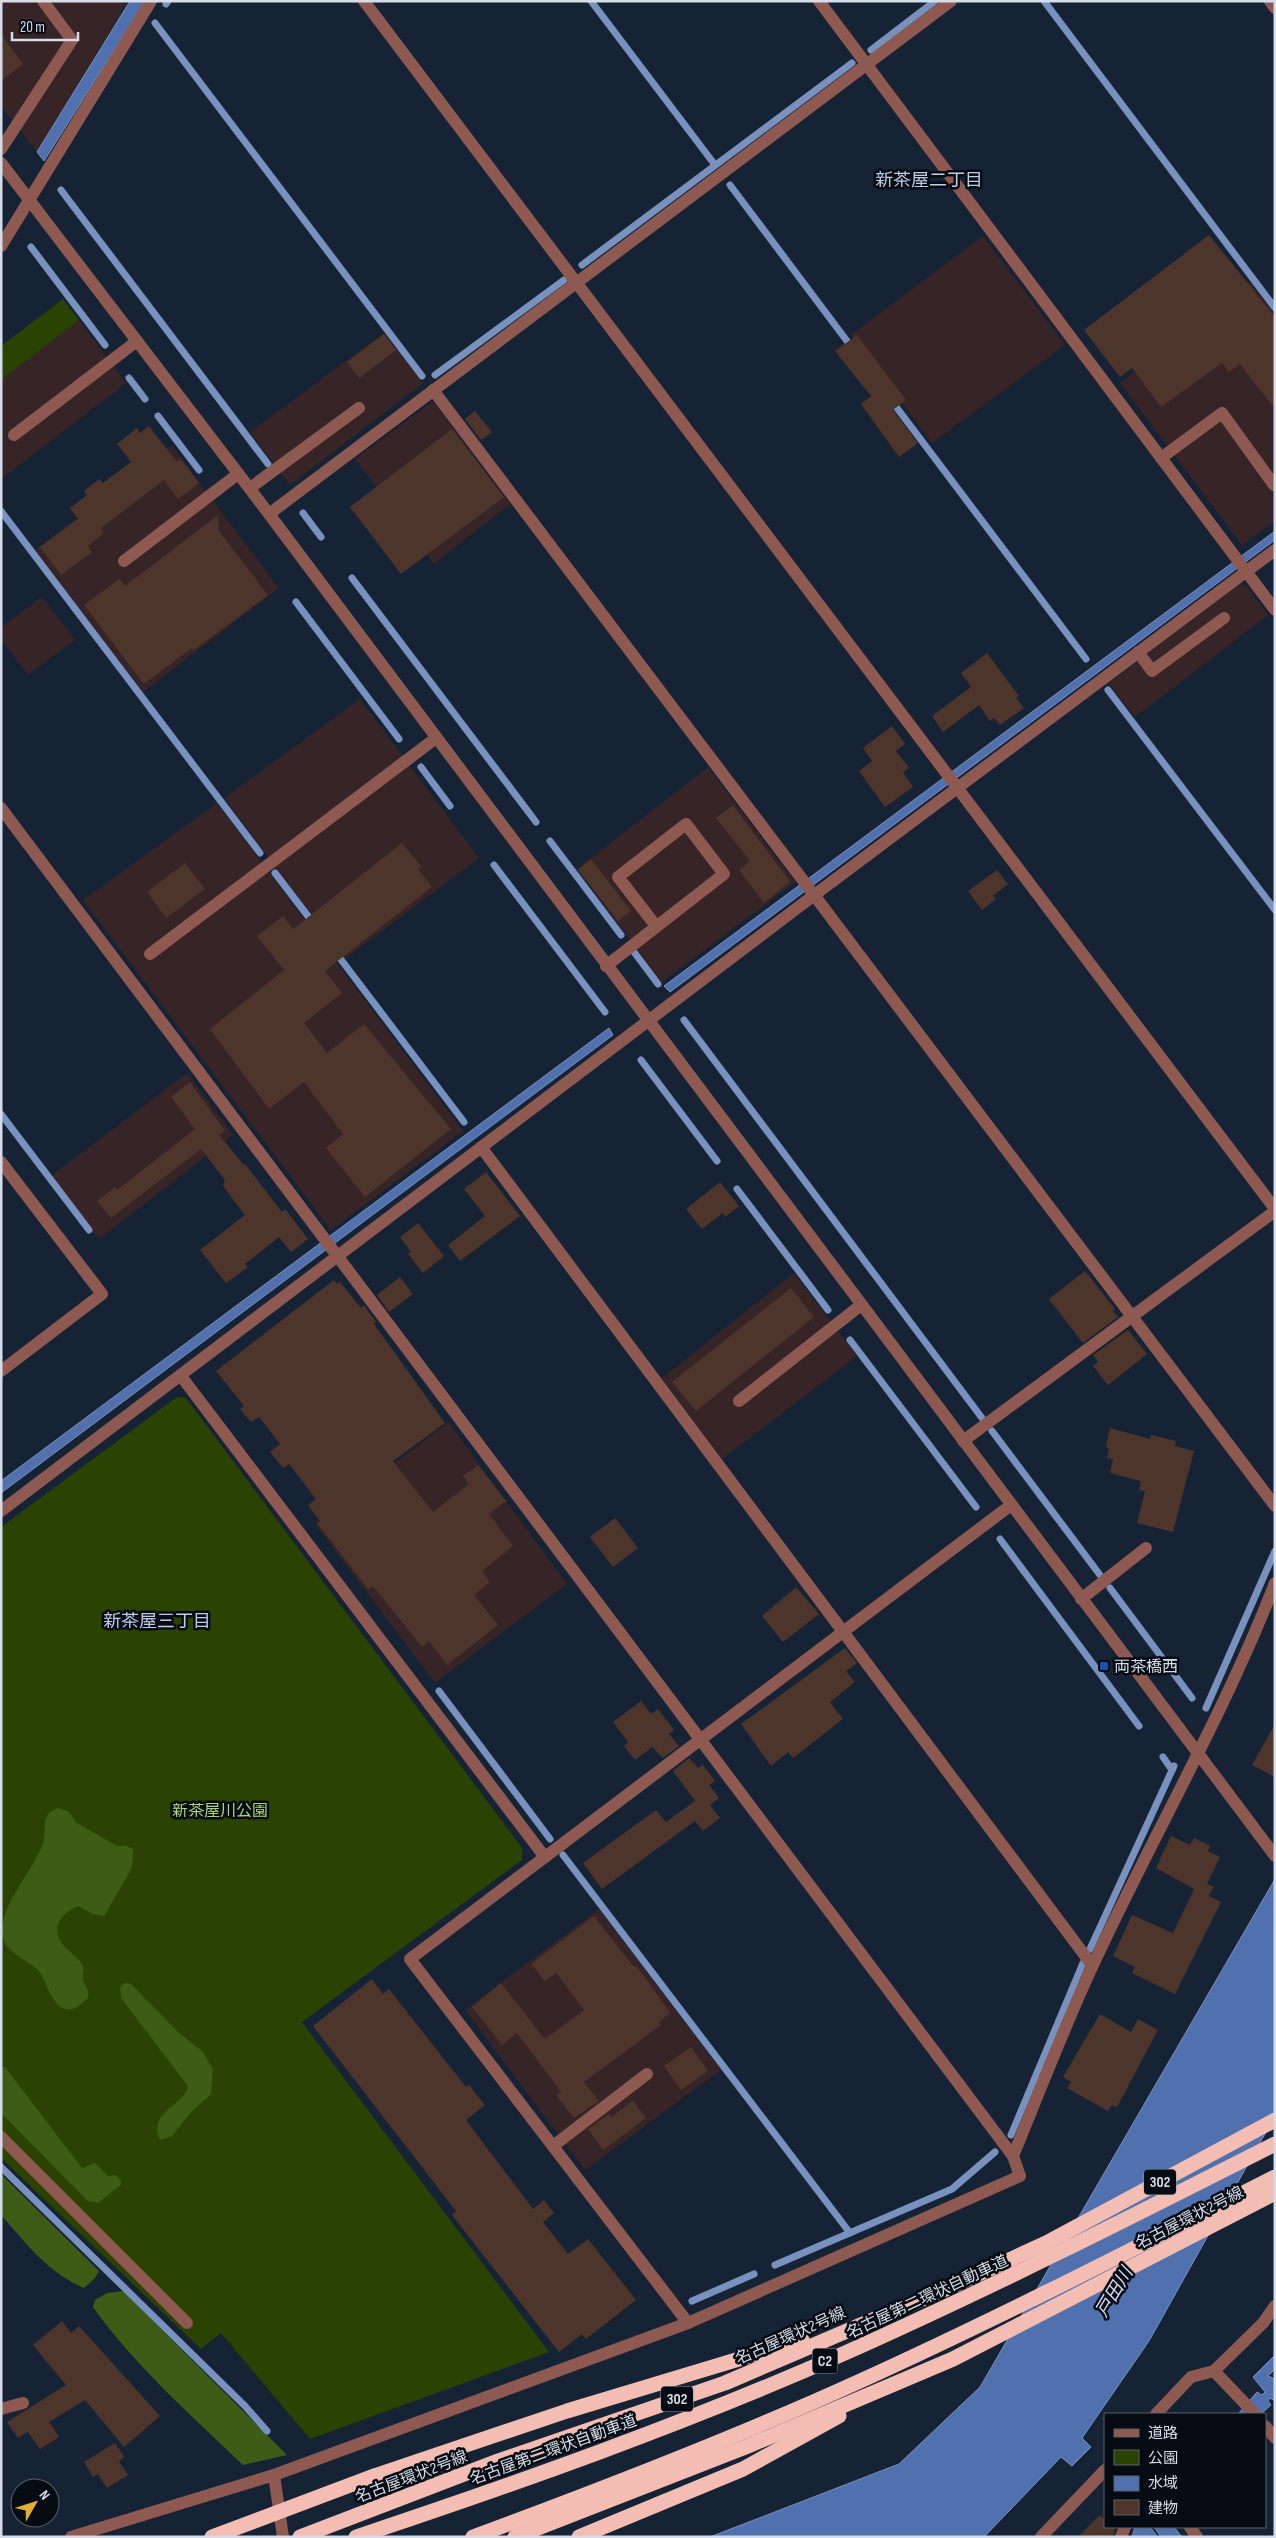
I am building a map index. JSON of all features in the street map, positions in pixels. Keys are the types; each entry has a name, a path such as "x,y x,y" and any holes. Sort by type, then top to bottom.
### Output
{"highway":[{"name":"名古屋環状2号線","path":"306,2536 498,2461 725,2383 871,2319 957,2284 1046,2243 1275,2120"},
{"name":"名古屋第二環状自動車道","path":"356,2537 569,2463 697,2414 843,2354 1008,2279 1275,2144"},
{"name":"C2","path":"473,2537 569,2502 856,2383 999,2316 1275,2177"},
{"name":"名古屋環状2号線","path":"515,2537 748,2446 954,2359 1275,2193"},
{"path":"212,2537 374,2476 567,2411 871,2319"},
{"path":"579,2537 743,2469 908,2378"}],"street":[{"path":"1,150 72,40 43,1"},
{"path":"1,246 151,1"},
{"path":"364,1 1275,1210 963,1441"},
{"path":"819,1 1275,610"},
{"path":"269,514 951,1"},
{"path":"1270,1 1275,8"},
{"path":"1,163 250,488 647,1022 1271,1851"},
{"path":"14,435 138,341"},
{"path":"433,390 1275,1506"},
{"path":"250,488 359,408"},
{"path":"1161,458 1222,414 1274,485"},
{"path":"124,561 238,474"},
{"path":"1,1511 182,1376 336,1254 481,1148 647,1022 808,889 1138,652 1244,569 1275,550"},
{"path":"1138,652 1152,671 1224,618"},
{"path":"150,954 436,738"},
{"path":"1,808 1012,2156 1020,2176 688,2323 274,2475 71,2537"},
{"path":"606,966 724,874 686,824 618,877 656,926"},
{"path":"481,1148 1092,1965"},
{"path":"1,1162 102,1294 1,1371"},
{"path":"739,1401 861,1305"},
{"path":"182,1376 544,1856"},
{"path":"688,2323 410,1959 698,1739 1011,1505"},
{"path":"1081,1599 1146,1548"},
{"path":"1012,2156 1092,1965 1198,1755 1255,1636 1275,1584"},
{"path":"553,2146 647,2074"},
{"path":"1,2137 187,2324"},
{"path":"1157,2413 1191,2377 1214,2371 1263,2323 1275,2306"},
{"path":"1214,2371 1254,2413"},
{"path":"1,2409 22,2403"},
{"path":"274,2475 283,2537"},
{"path":"1041,2537 1103,2475"}],"shaded area":[{"path":"1,1 128,1 37,152 1,106"},
{"path":"983,236 1065,345 932,443 851,335"},
{"path":"1250,282 1275,315 1275,521 1242,545 1120,383"},
{"path":"79,320 126,383 1,479 1,380"},
{"path":"384,333 423,383 290,485 250,432"},
{"path":"433,401 510,504 434,564 355,459"},
{"path":"172,446 279,588 143,692 35,550"},
{"path":"1240,584 1247,586 1268,615 1135,717 1109,683"},
{"path":"42,597 75,640 28,675 1,639 1,627"},
{"path":"360,699 479,858 345,959 224,798"},
{"path":"708,767 795,882 662,982 577,869"},
{"path":"217,803 463,1131 331,1230 83,900"},
{"path":"187,1073 233,1135 99,1239 51,1176"},
{"path":"794,1273 857,1356 722,1459 662,1378"},
{"path":"448,1422 567,1584 435,1683 315,1524"},
{"path":"599,1909 721,2070 585,2170 465,2010"}],"green space":[{"path":"63,299 79,320 1,380 1,346"},
{"name":"新茶屋川公園","path":"177,1397 186,1398 522,1848 522,1860 302,2022 549,2352 310,2439 221,2333 201,2349 1,2158 1,1527"},
{"path":"58,1808 68,1811 77,1823 117,1846 126,1846 133,1849 132,1868 104,1916 93,1914 78,1906 59,1921 57,1932 59,1938 63,1945 82,1964 83,1980 88,1992 88,1998 75,2008 68,2010 55,2002 37,1969 10,1949 3,1939 2,1932 6,1911 11,1900 42,1847 48,1815"},
{"path":"125,1983 131,1984 178,2032 203,2052 213,2069 211,2094 190,2113 172,2136 160,2140 157,2130 158,2123 162,2116 185,2093 188,2086 121,1998 120,1987"},
{"path":"5,2067 82,2168 95,2163 108,2176 115,2175 121,2180 121,2185 98,2203 88,2201 1,2113 1,2068"},
{"path":"1,2174 99,2271 95,2278 84,2288 71,2282 49,2266 1,2215"},
{"path":"123,2291 287,2455 243,2465 145,2370 109,2329 93,2307 95,2300 107,2293"}],"water":[{"path":"130,1 145,1 44,161 37,152"},
{"path":"1275,531 1275,540 670,992 664,986"},
{"path":"609,1028 613,1035 1,1493 1,1481"},
{"name":"戸田川","path":"1275,1879 1275,2116 1149,2341 1082,2438 1091,2447 1072,2466 1061,2457 984,2537 710,2537 899,2464 980,2387"},
{"path":"1275,2355 1275,2369 1268,2376 1275,2379 1275,2401 1270,2398 1268,2401 1271,2405 1262,2413 1239,2413 1257,2392 1262,2395 1265,2392 1253,2377"},
{"path":"1135,2528 1151,2528 1158,2537 1132,2537"},
{"path":"1155,2528 1175,2528 1182,2537 1161,2537"}],"building":[{"path":"1,34 23,64 1,81"},
{"path":"1209,235 1275,317 1275,409 1240,364 1229,372 1222,363 1161,407 1132,368 1120,377 1084,330"},
{"path":"384,334 396,350 359,378 347,362"},
{"path":"857,335 906,400 893,410 918,443 899,457 861,404 871,396 835,351"},
{"path":"475,411 492,432 481,440 465,419"},
{"path":"149,426 177,462 181,459 199,483 178,499 164,480 101,528 104,533 88,546 92,552 61,575 40,547 78,519 70,508 87,495 84,491 99,479 103,483 131,462 117,444 137,428 140,433"},
{"path":"452,429 504,497 401,574 350,507"},
{"path":"218,515 219,531 268,595 194,650 192,648 144,684 84,605 119,579 125,586"},
{"path":"987,653 1019,696 1016,698 1024,708 1000,725 994,718 990,721 979,705 943,732 932,716 971,687 961,673"},
{"path":"892,726 905,744 896,751 909,768 903,772 913,787 885,807 859,771 872,761 863,748"},
{"path":"733,805 790,882 764,903 739,870 750,861 716,818"},
{"path":"402,843 421,866 418,869 432,887 325,971 342,993 304,1023 327,1053 364,1024 451,1129 365,1197 326,1148 343,1134 304,1082 269,1109 210,1029 284,970 257,936 283,916 293,929"},
{"path":"591,859 631,911 618,921 578,870"},
{"path":"185,863 205,889 166,918 147,892"},
{"path":"997,870 1008,884 993,896 996,899 982,910 968,891"},
{"path":"190,1082 225,1131 219,1135 245,1164 282,1212 285,1209 308,1239 291,1252 279,1237 245,1264 248,1267 226,1283 200,1250 245,1215 223,1186 225,1180 201,1149 111,1218 97,1201 115,1187 117,1190 195,1129 171,1097"},
{"path":"486,1172 520,1216 460,1261 448,1245 485,1216 464,1189"},
{"path":"720,1182 739,1206 725,1217 723,1213 702,1229 686,1209"},
{"path":"418,1223 444,1256 423,1273 408,1254 411,1252 400,1237"},
{"path":"1085,1271 1115,1309 1113,1311 1118,1317 1083,1343 1049,1299"},
{"path":"400,1277 413,1294 389,1312 377,1295"},
{"path":"334,1280 337,1284 340,1282 361,1308 364,1305 376,1322 374,1324 445,1423 393,1461 433,1512 469,1484 463,1476 478,1465 506,1501 489,1514 513,1546 482,1571 490,1582 474,1595 498,1625 447,1665 429,1641 422,1647 373,1586 368,1589 317,1523 320,1521 308,1505 316,1499 289,1464 283,1468 270,1452 280,1444 259,1417 251,1422 240,1409 244,1406 216,1371"},
{"path":"791,1288 814,1317 696,1411 672,1382"},
{"path":"1128,1330 1147,1354 1108,1385 1093,1366 1098,1362 1093,1355"},
{"path":"1110,1428 1150,1439 1151,1435 1176,1441 1175,1446 1194,1451 1173,1532 1137,1523 1145,1491 1139,1490 1141,1481 1110,1473 1113,1459 1107,1458 1109,1448 1106,1447"},
{"path":"615,1518 638,1548 613,1567 590,1537"},
{"path":"796,1587 819,1614 783,1642 762,1616"},
{"path":"845,1648 857,1663 846,1671 855,1682 830,1702 843,1719 793,1758 788,1752 771,1766 741,1724"},
{"path":"641,1701 651,1714 658,1709 674,1730 669,1734 679,1746 663,1758 652,1747 635,1760 624,1746 628,1742 613,1722"},
{"path":"1275,1724 1275,1777 1252,1765"},
{"path":"689,1758 698,1768 703,1765 715,1781 709,1785 719,1798 710,1805 720,1818 703,1831 695,1821 602,1889 583,1863 656,1810 666,1822 695,1801 673,1771"},
{"path":"1171,1836 1190,1845 1194,1838 1210,1846 1208,1851 1220,1857 1207,1884 1214,1887 1209,1896 1221,1902 1175,1994 1132,1973 1135,1967 1113,1956 1132,1915 1173,1933 1194,1889 1156,1868"},
{"path":"594,1916 634,1967 636,1966 647,1980 670,2013 659,2022 661,2025 584,2082 599,2101 574,2118 556,2095 561,2092 517,2033 502,2045 472,2007 501,1983 545,2039 584,2010 556,1973 545,1981 531,1964"},
{"path":"372,1979 383,1994 389,1989 466,2087 469,2085 485,2105 466,2120 533,2209 544,2200 554,2213 543,2222 568,2254 588,2239 636,2300 586,2339 582,2334 559,2352 452,2215 456,2211 313,2026"},
{"path":"1100,2014 1131,2032 1138,2019 1158,2030 1117,2107 1112,2105 1108,2111 1067,2088 1071,2082 1063,2077"},
{"path":"691,2047 708,2071 681,2090 664,2066"},
{"path":"633,2101 646,2118 603,2150 588,2129 609,2114 611,2117"},
{"path":"62,2321 71,2333 79,2326 160,2416 124,2447 85,2400 49,2422 59,2437 40,2449 28,2432 18,2438 7,2422 66,2385 33,2345"},
{"path":"115,2443 124,2457 119,2461 128,2475 107,2488 98,2474 93,2477 84,2462"},
{"path":"1100,2515 1104,2519 1104,2528 1115,2529 1113,2537 1078,2537"}],"waterway":[{"path":"591,1 715,165"},
{"path":"871,50 935,1"},
{"path":"1044,1 1275,308"},
{"path":"155,23 422,376"},
{"path":"582,265 852,63"},
{"path":"730,185 853,349"},
{"path":"61,190 268,464"},
{"path":"31,247 105,345"},
{"path":"435,375 564,280"},
{"path":"129,378 145,399"},
{"path":"891,400 1086,659"},
{"path":"158,416 199,470"},
{"path":"1,511 260,853"},
{"path":"303,513 321,537"},
{"path":"352,578 536,822"},
{"path":"296,602 399,739"},
{"path":"1108,690 1275,910"},
{"path":"421,767 450,806"},
{"path":"550,841 621,935"},
{"path":"494,865 605,1012"},
{"path":"275,873 314,924"},
{"path":"634,952 658,984"},
{"path":"336,953 464,1122"},
{"path":"684,1020 982,1418"},
{"path":"641,1060 717,1161"},
{"path":"1,1114 89,1230"},
{"path":"737,1189 828,1310"},
{"path":"850,1340 976,1507"},
{"path":"992,1431 1100,1575"},
{"path":"1000,1539 1139,1726"},
{"path":"1206,1708 1275,1551"},
{"path":"1110,1588 1192,1698"},
{"path":"439,1691 550,1839"},
{"path":"1163,1757 1172,1770"},
{"path":"1090,1949 1174,1766"},
{"path":"563,1855 850,2233"},
{"path":"1011,2135 1083,1963"},
{"path":"775,2265 952,2189 995,2152"},
{"path":"1,2167 245,2406 267,2431"},
{"path":"692,2301 754,2274"}],"place":[{"name":"両茶橋西","path":"1104,1666"}],"district":[{"name":"新茶屋二丁目","path":"929,180"},
{"name":"新茶屋三丁目","path":"157,1621"}]}
